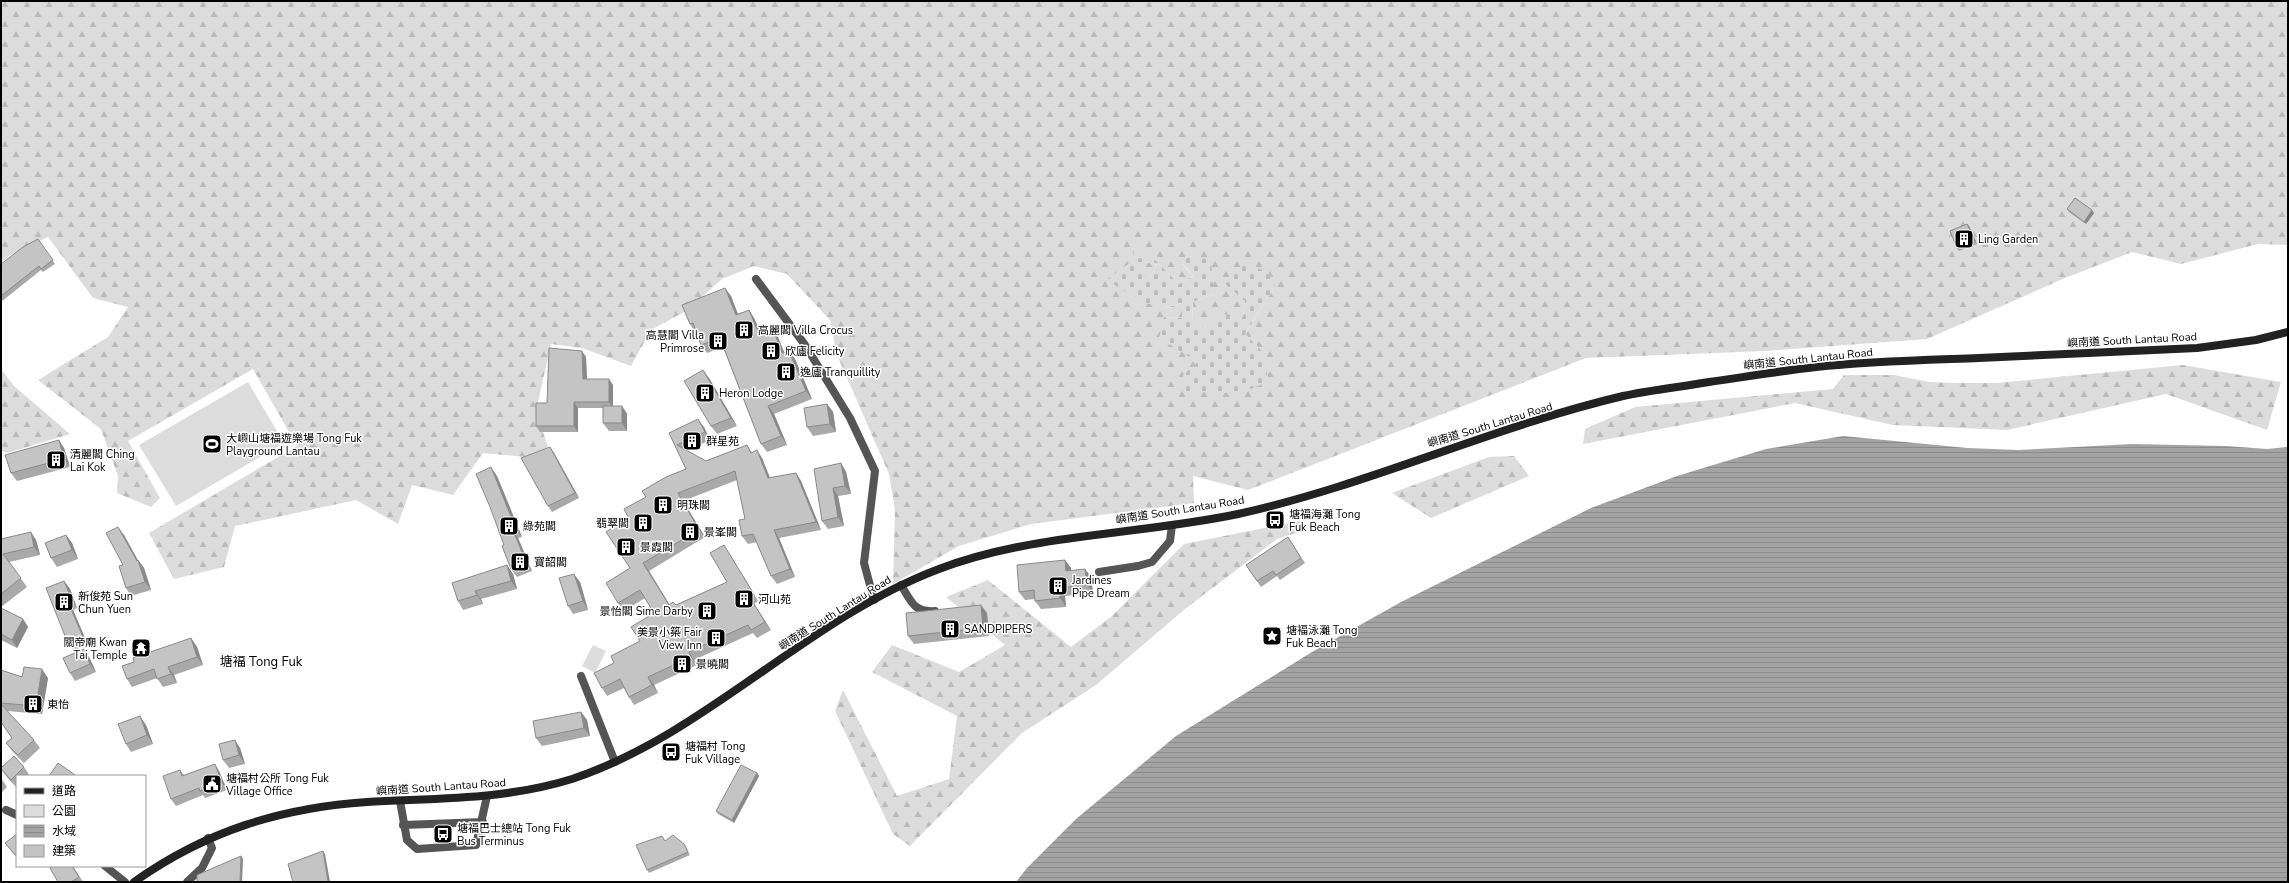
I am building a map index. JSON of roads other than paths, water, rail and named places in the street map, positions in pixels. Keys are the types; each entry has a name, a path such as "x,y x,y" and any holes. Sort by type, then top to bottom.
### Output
{"main road":[{"name":"嶼南道 South Lantau Road","path":"134,882 175,855 208,838 263,819 296,810 330,805 487,796 546,786 615,762 673,731 874,600 931,572 977,557 1072,537 1172,525 1240,513 1318,492 1464,444 1625,396 1821,366 2196,348 2256,340 2288,332"}],"street":[{"path":"756,279 805,345 850,418 875,471 864,562 874,600"},
{"path":"1099,572 1138,566 1152,562 1170,541 1172,525"},
{"path":"901,586 915,608 927,612 942,610"},
{"path":"580,676 615,762"},
{"path":"400,801 403,825 407,840 417,849 476,845 483,822 487,796"},
{"path":"6,810 16,815"},
{"path":"403,825 483,822"},
{"path":"186,882 202,868 212,848 208,838"},
{"path":"106,867 125,882"}],"water":[{"path":"1843,436 1967,448 2018,450 2132,444 2226,446 2267,449 2288,447 2288,882 1016,882 1027,868 1076,819 1176,736 1312,652 1401,602 1591,508 1677,476 1766,449"}],"place":[{"name":"Ling Garden","path":"1964,239"},
{"name":"高麗閣 Villa Crocus","path":"744,330"},
{"name":"高慧閣 Villa Primrose","path":"718,341"},
{"name":"欣廬 Felicity","path":"771,351"},
{"name":"逸廬 Tranquillity","path":"786,372"},
{"name":"Heron Lodge","path":"705,393"},
{"name":"群星苑","path":"692,441"},
{"name":"大嶼山塘福遊樂場 Tong Fuk Playground Lantau","path":"212,444"},
{"name":"清麗閣 Ching Lai Kok","path":"56,460"},
{"name":"明珠閣","path":"663,505"},
{"name":"塘福海灘 Tong Fuk Beach","path":"1275,520"},
{"name":"翡翠閣","path":"643,523"},
{"name":"綠苑閣","path":"509,526"},
{"name":"景峯閣","path":"690,532"},
{"name":"景霞閣","path":"626,547"},
{"name":"寶韶閣","path":"520,562"},
{"name":"Jardines Pipe Dream","path":"1058,586"},
{"name":"河山苑","path":"744,599"},
{"name":"新俊苑 Sun Chun Yuen","path":"64,602"},
{"name":"景怡閣 Sime Darby","path":"707,611"},
{"name":"SANDPIPERS","path":"950,629"},
{"name":"塘褔泳灘 Tong Fuk Beach","path":"1272,636"},
{"name":"美景小築 Fair View Inn","path":"716,638"},
{"name":"關帝廟 Kwan Tai Temple","path":"141,648"},
{"name":"景曉閣","path":"682,664"},
{"name":"東怡","path":"33,704"},
{"name":"塘福村 Tong Fuk Village","path":"671,752"},
{"name":"塘福村公所 Tong Fuk Village Office","path":"212,784"},
{"name":"塘福巴士總站 Tong Fuk Bus Terminus","path":"443,834"}],"district":[{"name":"塘褔 Tong Fuk","path":"261,662"}]}
